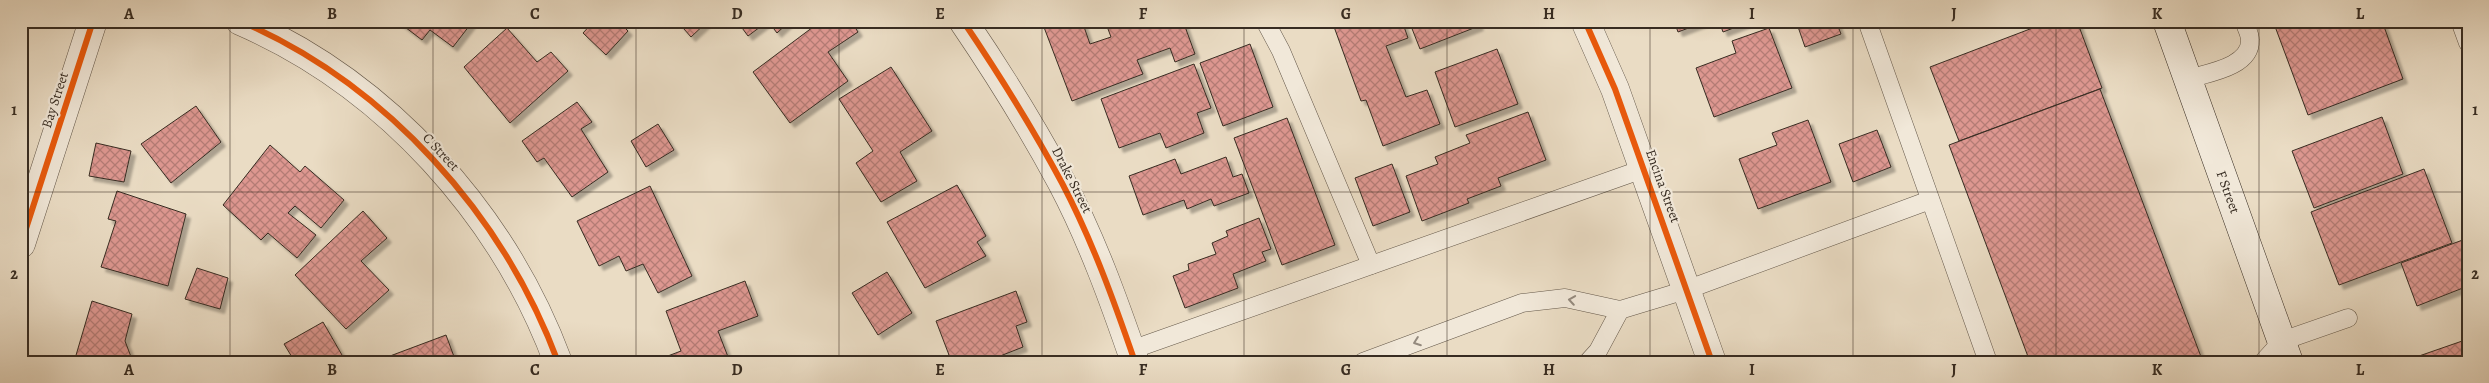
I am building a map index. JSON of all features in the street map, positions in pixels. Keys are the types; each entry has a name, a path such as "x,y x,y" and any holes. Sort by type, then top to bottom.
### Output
{"street":[{"name":"Bay Street","path":"21,244 93,21"},
{"name":"C Street","path":"240,21 258,29 322,66 374,104 421,147 470,202 512,264 546,330 558,362"},
{"name":"Drake Street","path":"963,21 1008,87 1062,184 1108,285 1133,356"},
{"name":"Encina Street","path":"1584,21 1615,89 1712,362"},
{"name":"F Street","path":"2167,21 2286,351"}],"lane":[{"path":"1265,21 1281,51 1371,265"},
{"path":"1867,21 1988,362"},
{"path":"2188,79 2236,63 2247,54 2251,39 2244,21"},
{"path":"2460,21 2468,43"},
{"path":"1133,356 1371,265 1644,169"},
{"path":"1363,362 1522,303 1565,298 1620,310 1686,290 1930,200"},
{"path":"1588,362 1598,351 1620,310"},
{"path":"2264,362 2348,318"}],"building":[{"path":"397,21 473,21 453,47 430,30 422,40"},
{"path":"594,21 618,21 628,31 606,55 583,33"},
{"path":"677,21 708,21 691,37"},
{"path":"737,21 768,21 748,36"},
{"path":"768,21 790,21 777,33"},
{"path":"821,21 851,21 858,32 828,52 848,81 790,123 753,72"},
{"path":"1082,21 1090,44 1111,37 1105,21 1183,21 1195,54 1175,62 1170,48 1137,60 1143,74 1072,101 1042,22"},
{"path":"1340,21 1402,21 1408,38 1386,46 1406,97 1427,90 1440,124 1383,146 1366,100 1361,101 1333,24"},
{"path":"1409,21 1477,21 1479,26 1420,49"},
{"path":"1674,21 1707,21 1678,32"},
{"path":"1719,21 1752,21 1723,32"},
{"path":"1796,21 1836,21 1841,34 1805,47"},
{"path":"2051,21 2077,21 2102,88 1959,141 1930,67"},
{"path":"2273,21 2382,21 2403,79 2308,115"},
{"path":"507,28 537,62 551,52 568,71 510,123 464,67"},
{"path":"1769,28 1792,88 1714,117 1696,68 1736,53 1732,41"},
{"path":"1250,44 1273,107 1223,126 1200,63"},
{"path":"1497,49 1518,104 1455,127 1435,72"},
{"path":"1194,64 1211,108 1197,113 1204,133 1166,148 1160,133 1119,148 1101,99"},
{"path":"891,67 932,131 900,152 917,181 881,202 856,163 873,151 839,99"},
{"path":"2100,89 2203,362 2030,362 1949,145"},
{"path":"577,102 592,122 581,129 608,172 572,197 544,158 537,162 522,141"},
{"path":"196,106 221,142 171,183 141,144"},
{"path":"1528,112 1546,160 1498,178 1501,186 1467,199 1469,203 1422,221 1406,176 1438,164 1435,157 1470,143 1466,135"},
{"path":"2382,117 2403,174 2314,208 2292,151"},
{"path":"1287,118 1335,245 1282,265 1234,138"},
{"path":"1808,120 1831,182 1758,209 1739,159 1777,145 1772,133"},
{"path":"658,124 674,150 646,167 631,141"},
{"path":"1877,130 1891,167 1853,182 1839,144"},
{"path":"96,143 131,151 124,182 89,176"},
{"path":"270,145 300,172 305,166 344,200 321,228 295,206 288,213 316,235 297,258 268,233 261,240 223,205"},
{"path":"1226,157 1233,177 1242,174 1249,193 1214,206 1211,199 1187,209 1184,200 1143,215 1129,176 1175,159 1181,174"},
{"path":"1392,164 1410,212 1373,226 1355,178"},
{"path":"2424,169 2452,243 2339,285 2311,212"},
{"path":"957,185 986,236 977,242 986,256 925,288 887,222"},
{"path":"650,186 692,276 658,293 643,264 626,271 619,256 599,266 577,221"},
{"path":"117,191 186,214 168,286 101,267 116,221 108,219"},
{"path":"363,211 387,238 361,261 389,290 346,329 295,275"},
{"path":"1259,218 1271,249 1262,252 1266,261 1233,274 1238,288 1185,308 1173,276 1189,270 1188,264 1216,254 1212,243 1228,236 1226,231"},
{"path":"2468,238 2468,286 2417,306 2401,263"},
{"path":"197,268 228,278 220,309 185,299"},
{"path":"887,272 912,313 878,335 852,293"},
{"path":"745,281 758,316 718,331 730,362 652,362 681,351 666,311"},
{"path":"1016,291 1027,322 1016,326 1023,347 985,362 933,362 949,355 936,321"},
{"path":"92,301 132,314 125,341 133,362 74,362"},
{"path":"323,322 346,362 295,362 284,344"},
{"path":"446,335 456,362 374,362"},
{"path":"2468,339 2468,362 2421,362 2419,356"}],"cycle path":[{"path":"21,244 93,21"},
{"path":"240,21 293,48 344,80 390,118 433,160 472,206 506,255 535,307 558,362"},
{"path":"963,21 1027,121 1062,183 1102,271 1135,362"},
{"path":"1585,21 1615,89 1712,362"}]}
